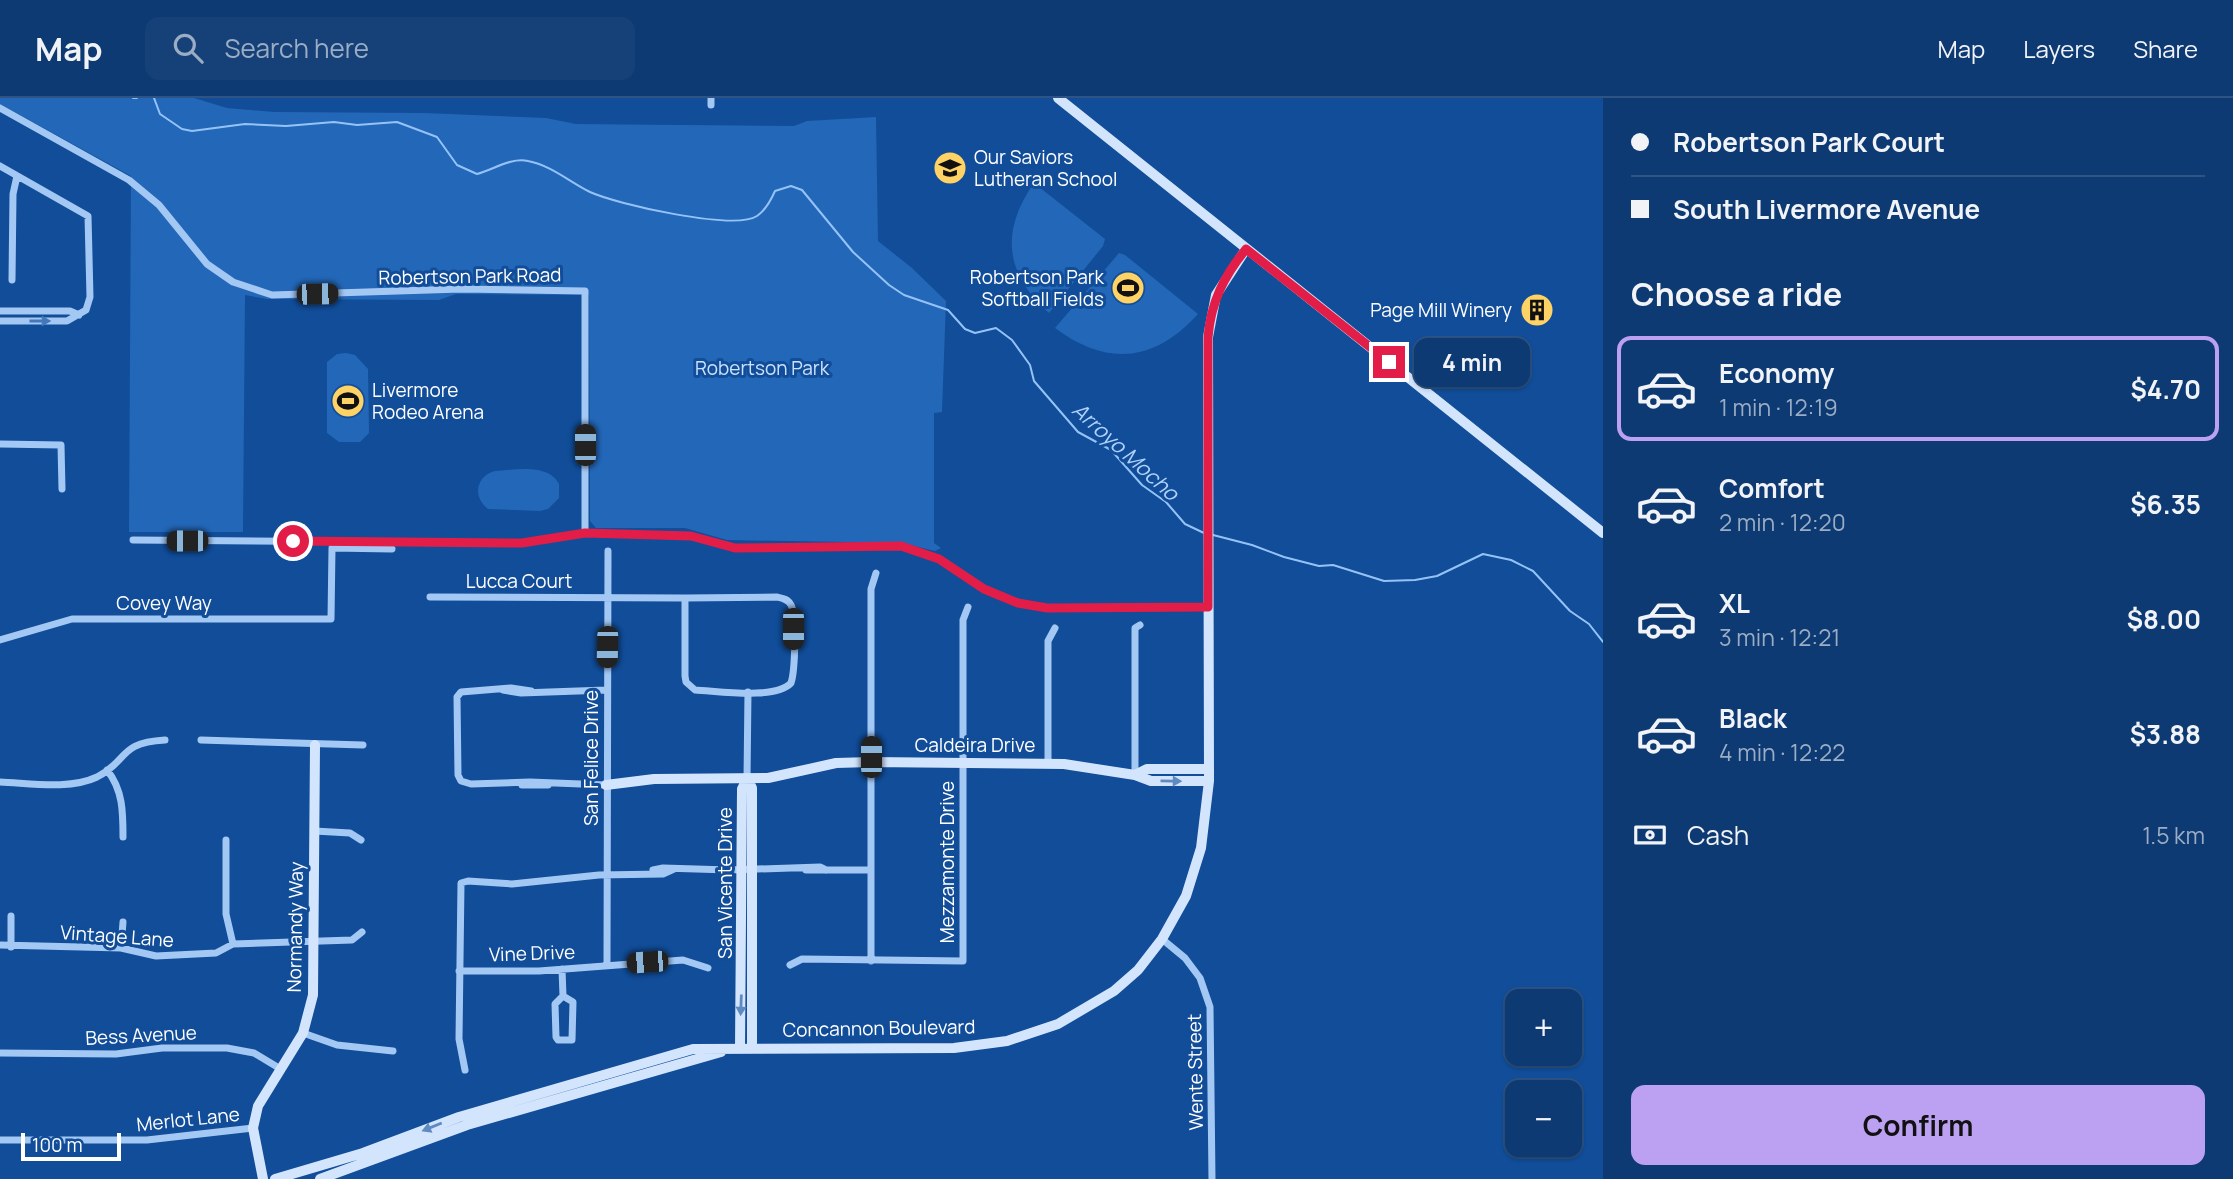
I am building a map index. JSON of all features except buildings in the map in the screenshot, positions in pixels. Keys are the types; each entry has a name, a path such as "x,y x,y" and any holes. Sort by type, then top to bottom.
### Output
{"main road":[{"path":"1058,98 1603,533"},
{"name":"Concannon Boulevard","path":"275,1179 363,1153 458,1117 671,1054 705,1048 752,1047 954,1048 1007,1041 1033,1034 1090,1007 1138,970 1162,939 1186,896 1201,848 1209,781 1210,314 1226,276 1246,249"},
{"name":"Normandy Way","path":"263,1179 253,1128 258,1106 303,1033 313,995 315,745"},
{"name":"Caldeira Drive","path":"606,785 654,779 789,776 836,763 871,762 1048,763 1135,775 1151,780 1209,781"},
{"name":"Caldeira Drive","path":"1135,775 1147,769 1208,769"},
{"name":"San Vicente Drive","path":"747,779 742,789 752,1047"},
{"name":"San Vicente Drive","path":"737,1048 747,870"},
{"name":"Concannon Boulevard","path":"320,1179 467,1125 737,1048"}],"street":[{"name":"Robertson Park Road","path":"0,108 129,180 159,205 207,264 249,289 272,295 461,289 584,291 585,533"},
{"path":"0,166 88,216 90,297 86,310 67,321 0,321"},
{"path":"12,280 13,194 17,176"},
{"path":"0,311 70,311 79,315"},
{"path":"0,444 61,444 62,489"},
{"path":"134,540 522,543 585,533 691,536 735,548 901,546 939,559 984,589 1018,603 1047,608 1208,607"},
{"name":"Covey Way","path":"0,640 72,619 331,619 332,548 392,549"},
{"name":"San Felice Drive","path":"607,965 608,551"},
{"path":"790,965 802,959 871,961 871,589 876,573"},
{"name":"Lucca Court","path":"430,597 777,597 790,603 793,629 791,683 776,692 748,692"},
{"path":"685,598 686,682 695,690 748,692 747,779"},
{"name":"Mezzamonte Drive","path":"871,961 962,961 963,620 968,607"},
{"path":"1135,775 1135,628 1140,625"},
{"path":"1048,763 1048,641 1055,628"},
{"path":"606,690 465,690 457,697 458,775 464,783 518,784 529,787 550,784 606,785"},
{"path":"0,782 71,783 96,777 133,745 165,740"},
{"path":"201,740 363,745"},
{"path":"107,770 117,782 122,806 123,837"},
{"path":"314,831 350,833 361,840"},
{"path":"226,840 226,914 233,944"},
{"path":"465,1070 459,1044 461,883 645,872 663,874 674,869 805,870 820,867 826,870 871,870"},
{"path":"10,947 11,916"},
{"path":"121,948 123,922"},
{"name":"Vintage Lane","path":"0,945 121,948 156,956 185,956 216,953 233,944 352,940 362,932"},
{"name":"Wente Street","path":"1162,939 1185,958 1196,972 1210,1007 1212,1179"},
{"name":"Vine Drive","path":"459,971 562,969 683,960 708,968"},
{"path":"562,969 563,996 555,1004 555,1037 572,1040 575,1008 573,1002 563,996"},
{"path":"303,1033 337,1045 393,1051"},
{"name":"Bess Avenue","path":"0,1053 116,1054 162,1048 227,1048 254,1053 279,1068"},
{"name":"Merlot Lane","path":"0,1140 147,1140 253,1128"}],"green space":[{"name":"Robertson Park","path":"0,98 194,98 227,108 274,112 425,113 546,118 576,124 794,126 807,121 876,117 878,241 912,268 946,301 942,412 934,413 934,543 941,548 935,551 901,543 727,540 685,528 596,528 590,521 589,295 456,294 439,300 267,299 245,295 243,532 129,532 131,176 0,104"},
{"name":"Robertson Park Softball Fields","path":"1034,183 1105,239 1103,246 1049,313 1023,283 1012,251 1016,218"},
{"name":"Robertson Park Softball Fields","path":"1119,253 1198,314 1165,342 1130,354 1093,349 1074,341 1055,328"},
{"name":"Livermore Rodeo Arena","path":"337,354 355,355 368,369 369,433 360,442 339,442 327,433 327,362"},
{"path":"530,469 547,473 559,484 559,498 548,509 540,511 488,509 480,499 478,487 484,477 495,471"}],"waterway":[{"name":"Arroyo Mocho","path":"154,98 160,114 182,129 192,131 245,124 286,126 334,122 357,125 397,122 437,137 457,165 477,174 509,162 528,161 544,166 604,197 648,209 701,218 744,220 760,214 775,191 791,186 802,190 853,252 889,285 904,295 948,310 965,329 975,333 996,328 1012,340 1030,365 1034,381 1078,432 1111,450 1142,485 1166,502 1185,524 1204,533"},
{"name":"Arroyo Mocho","path":"1213,535 1284,557 1319,566 1333,565 1384,581 1437,576 1483,554 1511,560 1533,571 1570,611 1589,624 1603,642"}],"place":[{"name":"Our Saviors Lutheran School","path":"950,168"},
{"name":"Robertson Park Softball Fields","path":"1128,288"},
{"name":"Page Mill Winery","path":"1537,310"},
{"name":"Livermore Rodeo Arena","path":"348,401"}],"route":[{"path":"293,541 522,543 585,533 691,536 735,548 901,546 939,559 984,589 1018,603 1047,608 1208,607 1208,337 1210,314 1216,295 1238,258 1246,249 1389,362"}]}
